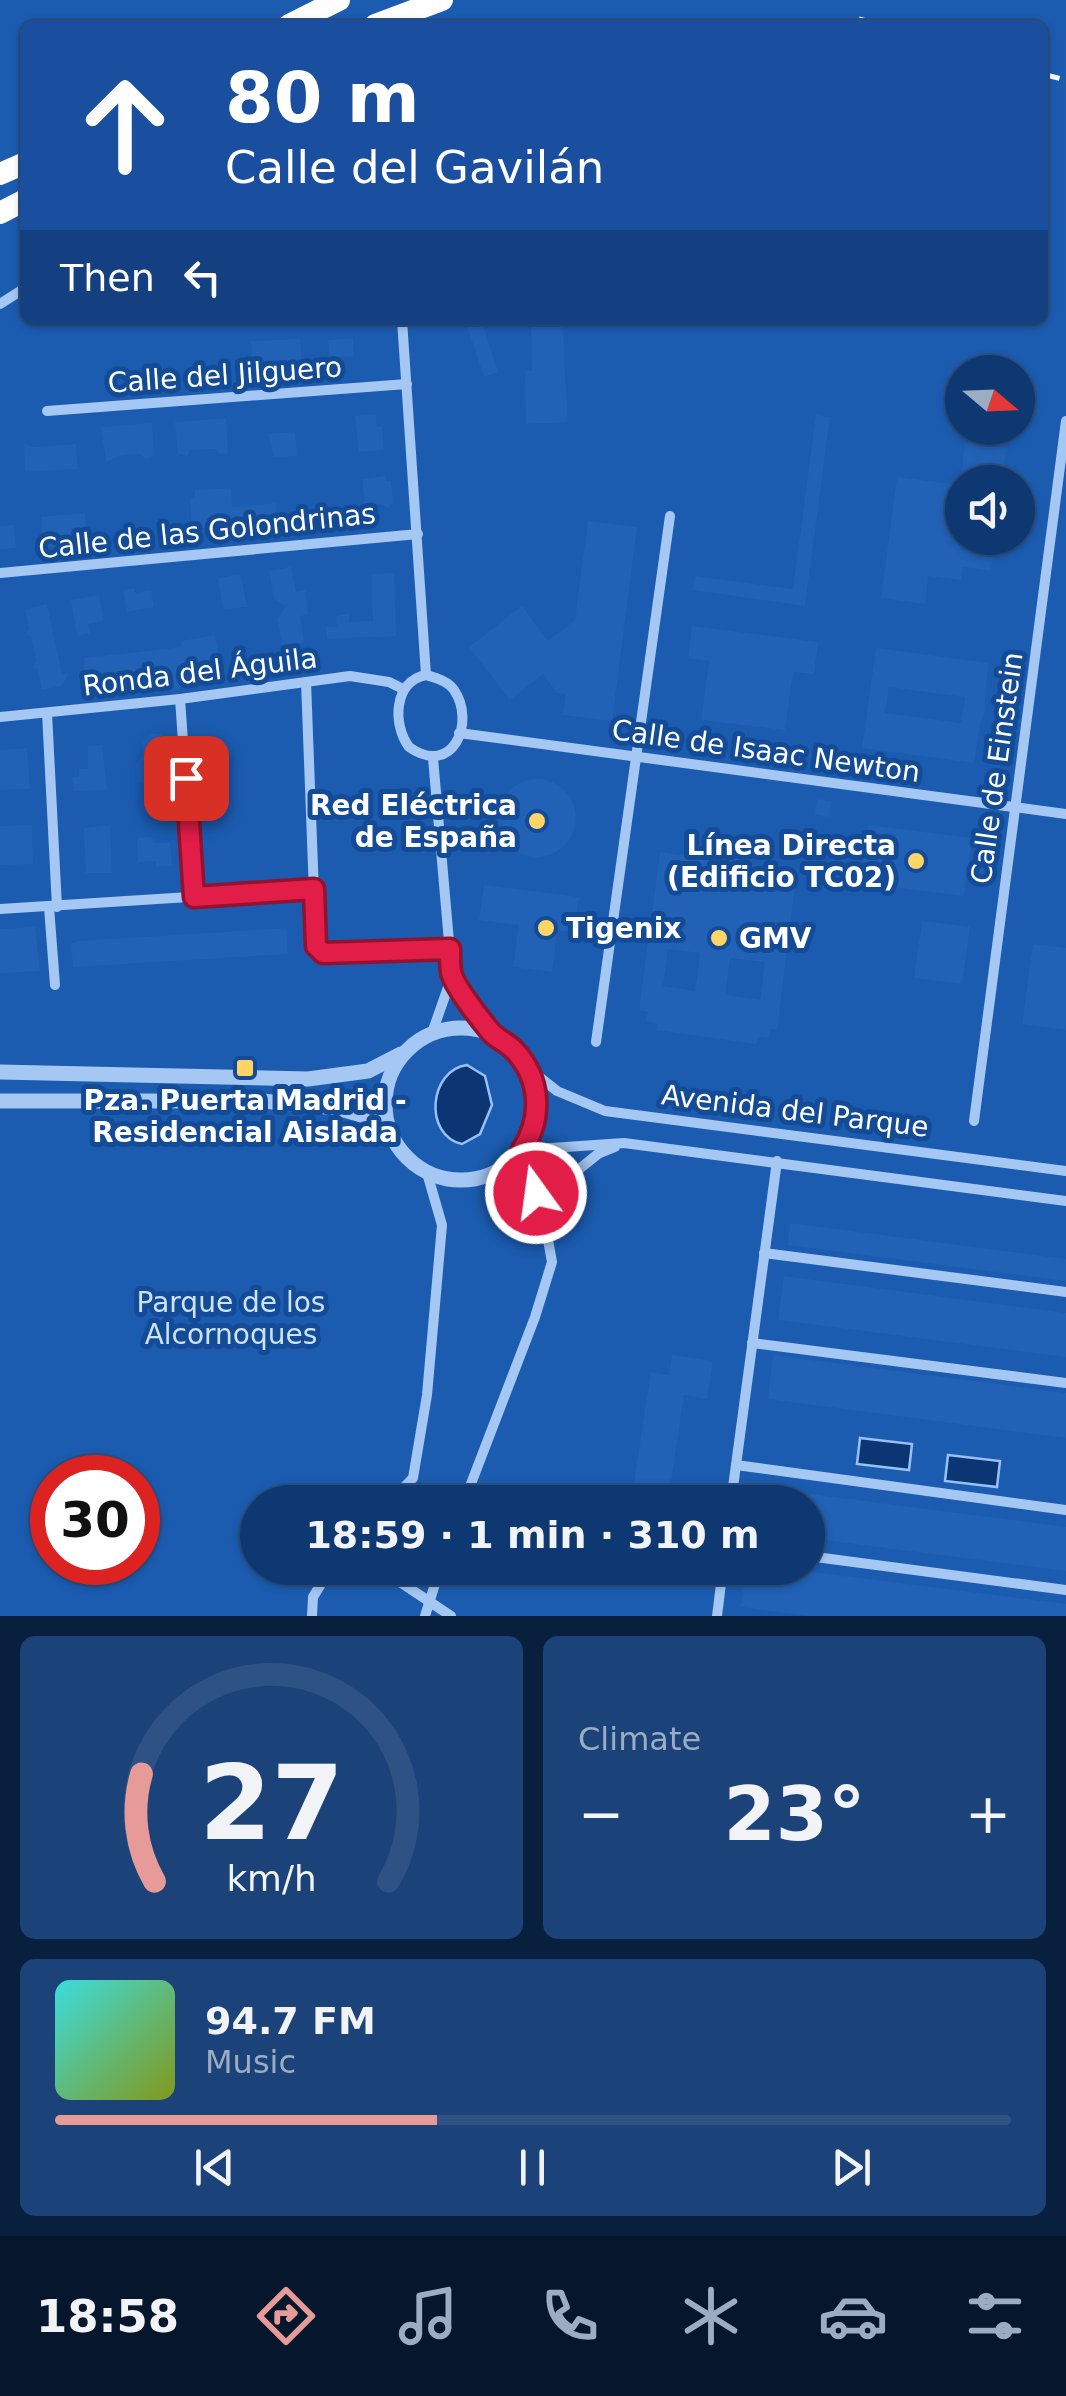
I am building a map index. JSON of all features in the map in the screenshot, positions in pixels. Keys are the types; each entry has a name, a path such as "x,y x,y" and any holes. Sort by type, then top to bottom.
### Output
{"highway":[{"path":"300,20 339,0"},
{"path":"388,20 442,0"}],"street":[{"path":"402,325 426,675"},
{"name":"Calle del Jilguero","path":"47,411 407,384"},
{"name":"Calle de Einstein","path":"974,1121 1066,420"},
{"path":"596,1042 670,516"},
{"name":"Calle de las Golondrinas","path":"0,574 418,534"},
{"path":"426,675 447,683 458,700 459,733 449,752 433,758 416,752 403,740 399,711 403,689 409,681 426,675"},
{"name":"Ronda del Águila","path":"0,717 180,699 350,676 389,682 403,689"},
{"path":"306,682 316,946 323,953 450,949"},
{"path":"180,699 194,897"},
{"path":"47,713 55,985"},
{"name":"Calle de Isaac Newton","path":"459,733 1066,814"},
{"path":"432,1033 452,976 433,758"},
{"path":"0,910 314,889"},
{"path":"404,1052 391,1073 384,1097 386,1122 395,1143 409,1160 427,1173 448,1180 470,1180 491,1174 522,1150 537,1108 528,1068 512,1048 492,1034 452,976"},
{"path":"0,1072 308,1079 368,1071 432,1033 467,1028 492,1034"},
{"name":"Avenida del Parque","path":"528,1068 556,1091 606,1111 1066,1171"},
{"path":"0,1101 262,1100 337,1108 386,1122"},
{"path":"544,1218 558,1186 598,1154 624,1143"},
{"name":"Avenida del Parque","path":"522,1150 624,1143 1066,1200"},
{"path":"471,1485 552,1262 544,1218 522,1150"},
{"path":"733,1485 777,1161"},
{"path":"406,1485 412,1478 427,1394 442,1225 427,1173"},
{"path":"764,1253 1066,1292"},
{"path":"752,1343 1066,1383"},
{"path":"736,1464 1066,1510"},
{"path":"825,1558 1066,1590"},
{"path":"312,1616 313,1598 321,1585"},
{"path":"407,1585 452,1616"},
{"path":"425,1616 435,1585"},
{"path":"717,1616 721,1585"}],"green space":[{"name":"Parque de los Alcornoques","path":"0,0 1066,0 1066,1616 0,1616"}],"shaded area":[{"path":"467,1065 485,1076 492,1105 480,1134 462,1144 441,1129 436,1103 445,1078 454,1069"},
{"path":"860,1438 912,1444 909,1470 857,1464"},
{"path":"948,1455 1000,1461 997,1487 945,1481"}],"building":[{"path":"467,325 483,325 498,372 484,377"},
{"path":"531,325 562,325 568,422 526,424 525,371 532,371"},
{"path":"353,338 354,356 329,358 328,340"},
{"path":"300,339 303,374 253,377 251,341"},
{"path":"376,414 377,427 382,427 384,450 359,452 355,416"},
{"path":"816,415 830,417 805,606 693,590 695,576 793,589"},
{"path":"226,418 228,453 220,454 215,449 190,450 187,456 178,453 175,422"},
{"path":"152,423 151,458 122,455 106,462 101,427"},
{"path":"295,432 297,456 274,457 268,434"},
{"path":"24,442 32,447 76,444 78,469 25,472"},
{"path":"965,445 1006,448 1004,465 962,465"},
{"path":"385,476 386,481 391,481 393,502 389,508 379,504 365,506 362,479"},
{"path":"897,477 945,483 945,555 993,555 991,571 963,567 961,580 928,576 925,604 881,598"},
{"path":"231,488 232,507 276,503 278,526 218,527 205,531 192,528 190,499 195,499 195,490"},
{"path":"85,513 87,544 43,547 41,517"},
{"path":"588,521 637,527 612,721 563,715 566,694 557,693 543,674 510,700 469,647 522,606 548,641 575,620"},
{"path":"14,525 16,548 0,549 0,526"},
{"path":"291,567 296,592 305,590 308,615 300,616 304,643 282,647 278,619 285,606 274,599 269,571"},
{"path":"394,573 396,636 327,639 326,627 337,626 336,616 349,614 349,622 373,621 371,574"},
{"path":"241,576 247,607 223,609 218,578"},
{"path":"135,588 135,593 151,590 154,607 127,612 123,590"},
{"path":"99,595 104,621 88,624 90,633 77,636 71,600"},
{"path":"47,604 62,674 69,673 62,686 42,690 38,670 33,667 36,661 31,637 26,634 29,629 25,609"},
{"path":"692,626 818,642 814,674 793,672 785,730 701,720 709,661 688,658"},
{"path":"215,635 219,658 176,666 181,689 168,691 167,679 85,689 84,658 182,647 181,641"},
{"path":"876,648 988,663 984,715 974,763 862,748","holes":["889,687 965,697 961,723 885,713"]},
{"path":"150,734 163,734 166,781 138,783 136,765 143,755 142,743"},
{"path":"102,745 107,790 74,791 72,777 79,776 79,769 88,769 88,746"},
{"path":"27,748 30,789 0,790 0,750"},
{"name":"Red Eléctrica de España","path":"529,779 545,779 570,796 576,818 570,840 559,851 545,857 529,857 504,840 498,826 498,810 515,785"},
{"path":"817,799 831,801 829,817 815,815"},
{"path":"32,825 33,864 0,865 0,826"},
{"path":"110,825 112,873 86,873 84,828"},
{"name":"Línea Directa (Edificio TC02)","path":"868,825 972,838 964,896 860,883"},
{"path":"152,837 153,843 170,842 172,866 156,867 156,861 138,862 137,838"},
{"name":"GMV","path":"715,849 745,852 743,864 797,870 777,1030 770,1029 768,1038 758,1037 756,1044 656,1030 657,1023 646,1021 648,1012 639,1010 660,852 714,860","holes":["668,949 700,953 695,991 663,986","730,958 765,962 760,1000 725,995"]},
{"name":"Tigenix","path":"484,885 579,897 574,932 557,930 552,972 513,967 519,925 479,920"},
{"path":"922,921 970,927 962,984 914,978"},
{"path":"35,927 40,971 0,973 0,929"},
{"path":"286,928 288,954 73,967 71,944 78,941"},
{"path":"1033,944 1066,948 1066,1030 1022,1024"},
{"path":"790,1223 1066,1259 1066,1281 788,1245"},
{"path":"784,1276 1066,1313 1066,1357 778,1320"},
{"path":"672,1355 713,1361 707,1399 684,1395 671,1485 634,1485 651,1372 669,1375"},
{"path":"773,1355 1066,1393 1066,1438 768,1399"},
{"path":"825,1496 1066,1527 1066,1571 825,1540"},
{"path":"825,1574 1066,1604 1066,1616 809,1616 741,1607 744,1585 825,1585"}],"railway":[{"path":"1048,76 1066,80"}],"place":[{"name":"Red Eléctrica de España","path":"537,821"},
{"name":"Línea Directa (Edificio TC02)","path":"916,861"},
{"name":"Tigenix","path":"546,928"},
{"name":"GMV","path":"719,938"},
{"name":"Pza. Puerta Madrid - Residencial Aislada","path":"245,1068"}],"route":[{"path":"186,778 194,897 314,889 316,946 323,953 450,949 452,976 492,1034 512,1048 528,1068 535,1087 537,1108 533,1128 522,1150 536,1193"}]}
